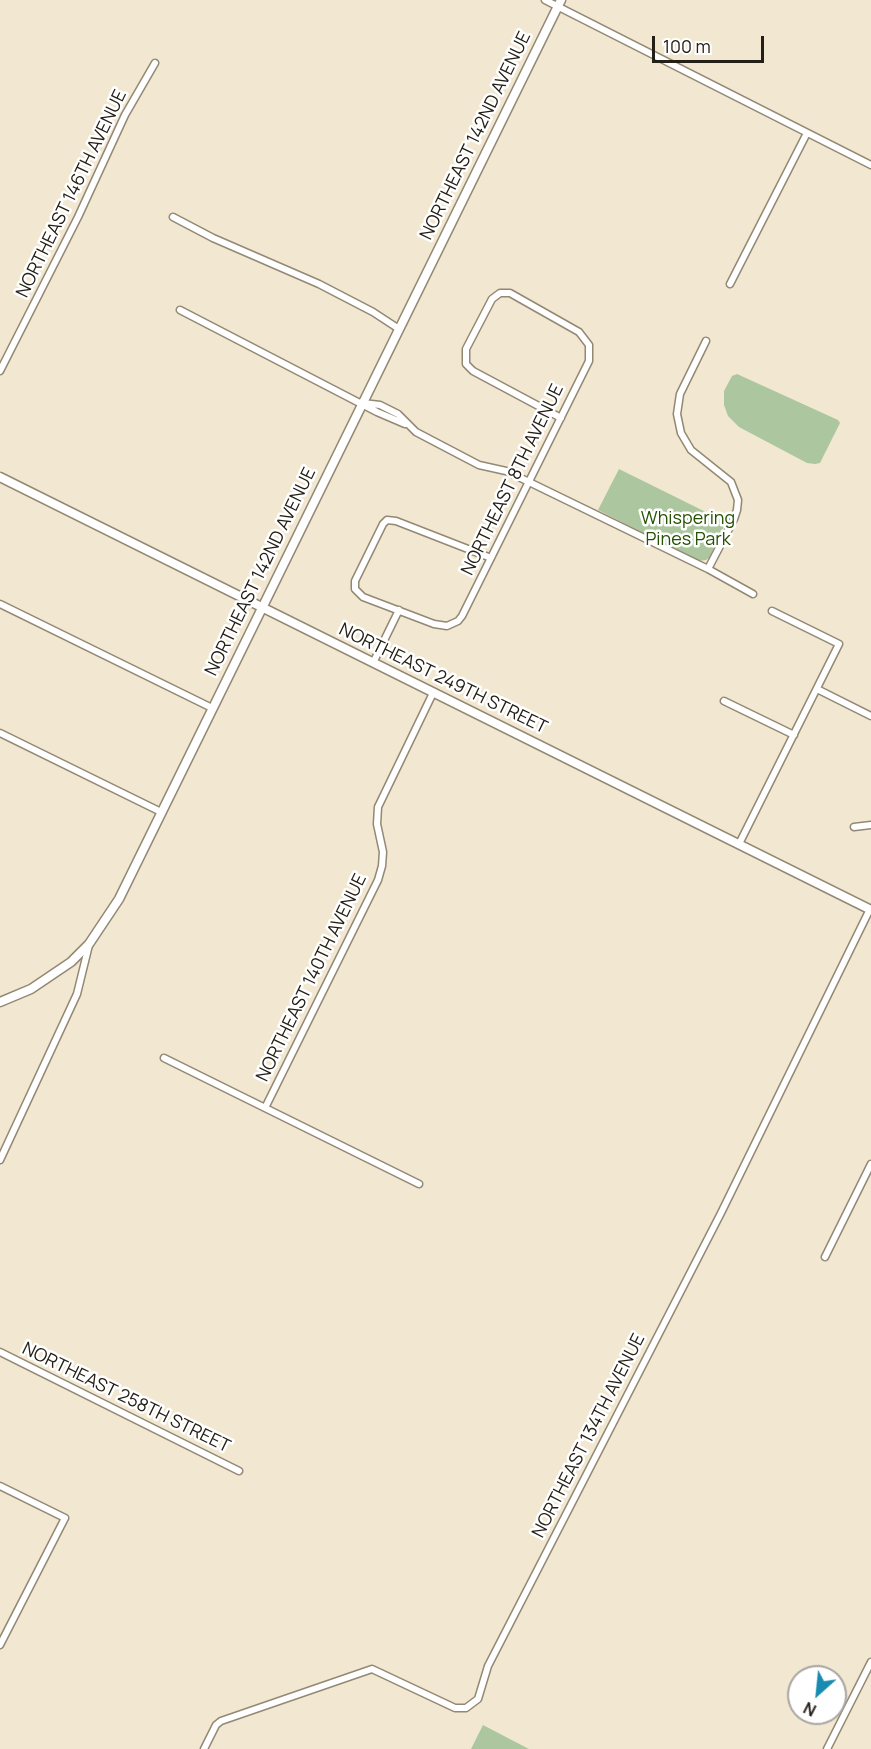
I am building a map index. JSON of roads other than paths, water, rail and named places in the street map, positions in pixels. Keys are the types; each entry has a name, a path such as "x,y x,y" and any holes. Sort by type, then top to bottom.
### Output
{"main road":[{"name":"NORTHEAST 142ND AVENUE","path":"89,944 119,899 560,3"},
{"name":"NORTHEAST 249TH STREET","path":"0,477 871,909"},
{"path":"0,1002 31,989 56,974 89,944"}],"street":[{"path":"545,0 560,3 871,165"},
{"name":"NORTHEAST 146TH AVENUE","path":"0,371 78,217 125,115 156,63"},
{"path":"730,284 807,133"},
{"path":"173,217 213,238 319,284 374,312 399,329"},
{"name":"NORTHEAST 8TH AVENUE","path":"399,610 440,626 453,624 462,616 590,361 589,345 579,332 510,293 500,293 492,300 466,349 465,359 474,371 561,418"},
{"path":"180,310 377,412 405,424 479,465 506,471 708,569 753,594"},
{"path":"706,341 680,394 677,414 681,433 691,450 731,482 738,500 734,519 708,569"},
{"path":"372,663 399,610 363,597 357,592 355,581 382,524 387,520 393,520 491,558"},
{"path":"0,604 212,708"},
{"path":"739,844 838,644 772,610"},
{"path":"817,689 871,716"},
{"name":"NORTHEAST 140TH AVENUE","path":"265,1108 378,880 383,852 377,824 378,807 433,693"},
{"path":"724,701 794,735"},
{"path":"0,733 161,812"},
{"path":"854,827 871,825"},
{"name":"NORTHEAST 134TH AVENUE","path":"204,1749 216,1725 221,1721 372,1669 455,1708 466,1708 478,1699 488,1666 721,1213 871,909"},
{"name":"NORTHEAST 142ND AVENUE","path":"0,1160 77,994 89,944"},
{"path":"164,1058 419,1184"},
{"path":"825,1257 871,1164"},
{"name":"NORTHEAST 258TH STREET","path":"0,1352 239,1472"},
{"path":"0,1486 65,1518 0,1645"},
{"path":"827,1749 871,1662"}],"park label":[{"name":"Whispering Pines Park","path":"688,529"}]}
